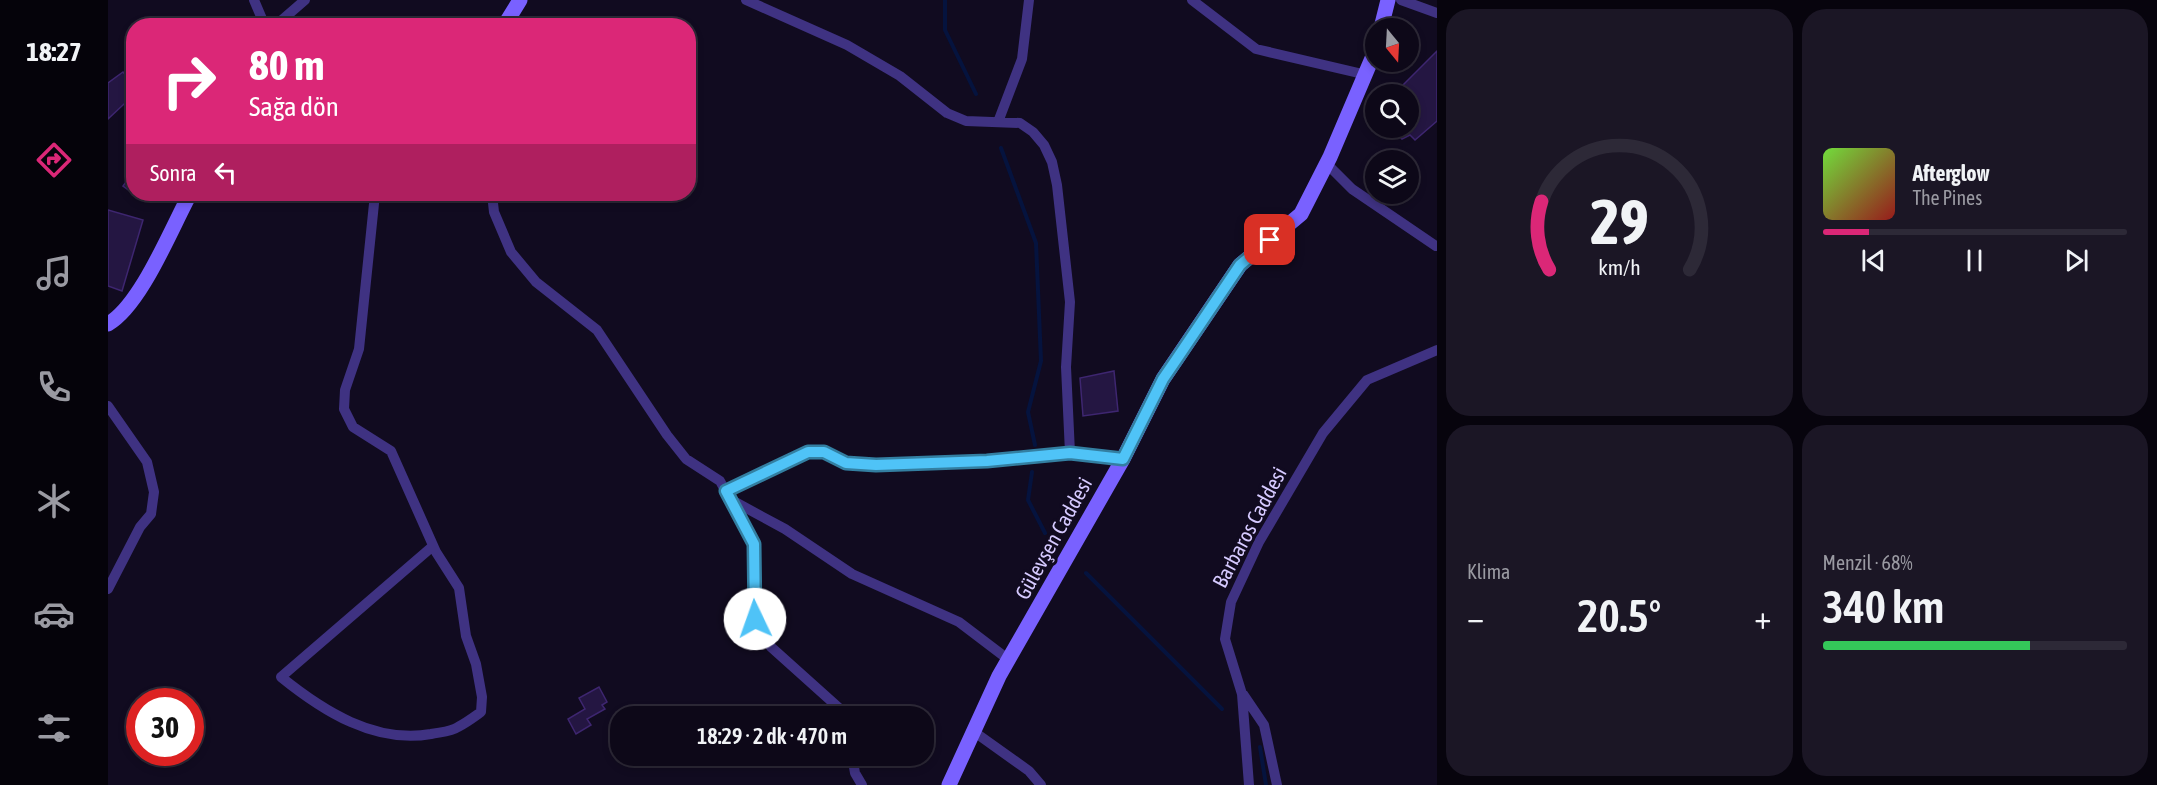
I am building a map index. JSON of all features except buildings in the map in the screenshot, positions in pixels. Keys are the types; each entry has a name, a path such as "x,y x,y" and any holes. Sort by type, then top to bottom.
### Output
{"street":[{"path":"254,0 262,18"},
{"path":"284,18 305,0"},
{"path":"509,18 520,0"},
{"path":"746,0 847,45 900,76 947,113 966,121 1020,123 1033,132 1044,145 1055,174 1070,302 1066,367 1070,453"},
{"path":"998,122 1022,59 1029,0"},
{"path":"1192,0 1256,49 1367,75"},
{"path":"1384,18 1388,0"},
{"path":"1401,0 1437,13"},
{"name":"Gülevşen Caddesi","path":"949,785 1009,660 1123,459 1163,379 1240,265 1300,214 1326,164 1368,72"},
{"path":"1326,164 1352,189 1437,246"},
{"path":"108,324 116,320 139,292 185,201"},
{"path":"374,201 358,349 345,390 344,409 353,427 391,451 433,546 459,588 466,636 476,664 482,697 481,712 456,729 413,738 393,736 366,730 310,700 281,677 433,546"},
{"path":"493,201 494,212 517,259 536,282 597,330 667,435 686,459 720,481 754,544 755,619 771,647 837,706"},
{"name":"Barbaros Caddesi","path":"1249,785 1242,694 1225,639 1231,602 1259,542 1323,433 1367,380 1437,350"},
{"path":"108,406 147,462 154,492 151,514 140,527 108,589"},
{"path":"729,496 808,452 824,452 846,463 876,465 987,461 1070,453 1123,459"},
{"path":"729,496 785,529 852,574 959,622 1009,660"},
{"path":"1242,694 1264,725 1277,785"},
{"path":"973,731 1029,771 1041,785"},
{"path":"854,766 862,785"}],"waterway":[{"path":"945,0 945,30 976,94"},
{"path":"1001,148 1036,243 1041,361 1028,412 1035,445"},
{"path":"1032,472 1028,500 1045,533"},
{"path":"1086,573 1222,709"},
{"path":"1260,747 1266,785"}],"route":[{"path":"755,619 754,544 739,511 726,491 808,452 824,452 846,463 876,465 987,461 1070,453 1123,459 1163,379 1240,265 1270,240"}]}
